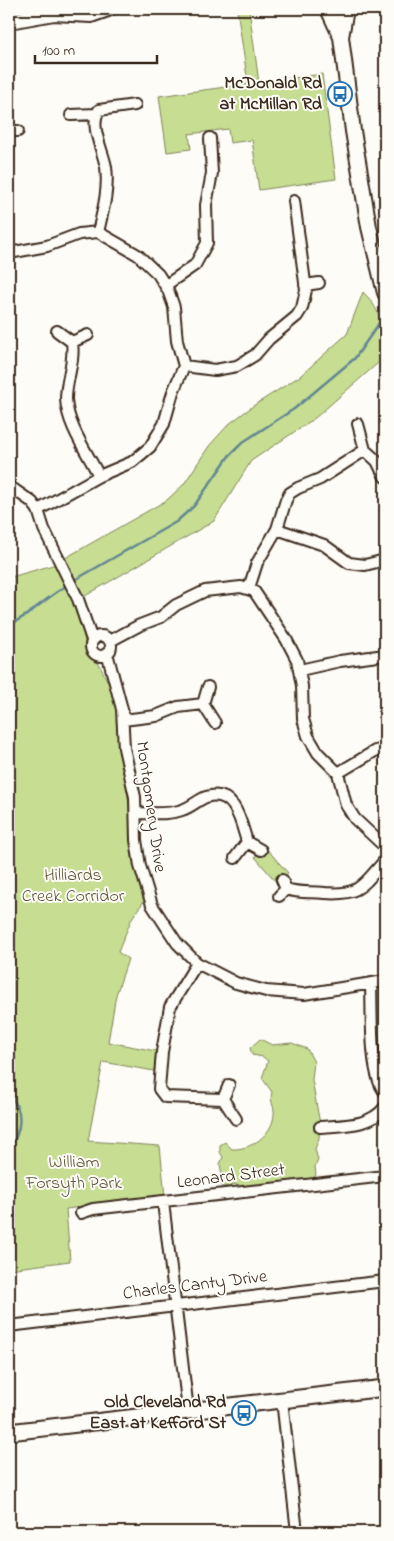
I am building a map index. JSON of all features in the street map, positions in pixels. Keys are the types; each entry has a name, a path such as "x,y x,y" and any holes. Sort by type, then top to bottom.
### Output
{"main road":[{"path":"9,21 54,13 91,15 108,9"},
{"path":"328,9 341,37 359,172 385,291"},
{"path":"341,37 346,9"},
{"path":"9,1432 385,1388"}],"street":[{"path":"72,115 96,114 99,110 135,105"},
{"path":"96,114 97,135 107,176 106,195 98,232"},
{"path":"166,285 195,265 207,243 206,205 212,173 210,138"},
{"path":"184,366 215,370 237,366 246,362 297,316 304,301 306,285 294,200"},
{"path":"296,215 308,214"},
{"path":"9,253 36,248 79,234 98,232 106,235 145,260 166,285 174,307 177,341 184,366 173,392 164,424 150,447 132,462 99,476 38,510"},
{"path":"306,285 319,283"},
{"path":"57,331 72,342"},
{"path":"72,342 88,335"},
{"path":"72,342 73,362 66,397 68,417 99,476"},
{"path":"358,424 365,450 377,461 385,477"},
{"path":"249,588 257,563 277,529 290,493 320,479 365,450"},
{"path":"9,486 32,502 38,510 44,529 63,566 86,620 101,639 111,646 104,655 91,649 101,639 161,618 176,605 196,595 215,589 249,588 258,595 270,617 286,638 300,670 305,728 318,753 338,773 346,805 350,812 361,826 385,847"},
{"path":"277,529 324,545 348,563 365,565 385,560"},
{"name":"Montgomery Drive","path":"104,655 115,683 123,720 124,754 135,797 136,840 140,866 152,905 169,933 197,964 243,985 278,994 304,994 385,981"},
{"path":"300,670 340,661 385,655"},
{"path":"208,686 203,704 215,723"},
{"path":"123,720 156,716 178,707 203,704"},
{"path":"338,773 375,751 385,748"},
{"path":"136,813 172,812 182,810 204,798 222,797 235,806 247,842 260,850"},
{"path":"235,858 247,842"},
{"path":"282,888 301,894 349,893 363,885 385,860"},
{"path":"197,964 170,1007 162,1052 159,1089 165,1097 174,1099 223,1100"},
{"path":"371,983 372,1037 378,1081 385,1092"},
{"path":"223,1100 229,1084"},
{"path":"223,1100 236,1119"},
{"path":"320,1127 366,1122 380,1115 385,1107"},
{"name":"Leonard Street","path":"81,1213 94,1209 385,1176"},
{"path":"163,1202 188,1410"},
{"name":"Charles Canty Drive","path":"9,1326 175,1304 385,1281"},
{"path":"282,1400 297,1532"}],"green space":[{"path":"237,9 249,9 259,83 322,74 336,179 259,190 252,140 230,143 228,129 189,134 191,149 167,152 159,96 248,84"},
{"name":"Hilliards Creek Corridor","path":"363,292 374,306 381,322 385,357 315,418 251,461 214,521 73,603 82,628 88,654 99,664 115,696 119,740 129,804 132,857 144,901 132,918 118,952 128,959 116,995 108,1042 156,1051 154,1071 103,1062 88,1141 160,1146 165,1197 66,1209 70,1261 9,1269 9,574 11,577 53,565 167,500 184,484 209,446 229,424 300,376 347,334"},
{"path":"265,847 288,873 277,883 255,857"},
{"path":"260,1039 272,1045 292,1043 307,1049 314,1062 312,1080 320,1124 319,1138 315,1149 318,1160 315,1167 316,1175 309,1182 242,1189 235,1184 229,1187 222,1186 219,1182 222,1175 220,1164 223,1157 220,1152 220,1145 225,1142 232,1149 239,1149 253,1144 265,1135 274,1115 271,1098 272,1092 262,1078 268,1061 263,1057 252,1055 250,1048"}],"waterway":[{"path":"73,581 176,522 194,506 229,456 243,442 294,409 355,358 382,319"},
{"path":"9,627 69,584"},
{"path":"9,1094 17,1107 20,1121 17,1135 9,1149"}],"place":[{"name":"McDonald Rd at McMillan Rd","path":"340,94"},
{"name":"Old Cleveland Rd East at Kefford St","path":"244,1413"}],"park label":[{"name":"William Forsyth Park","path":"74,1173"}]}
